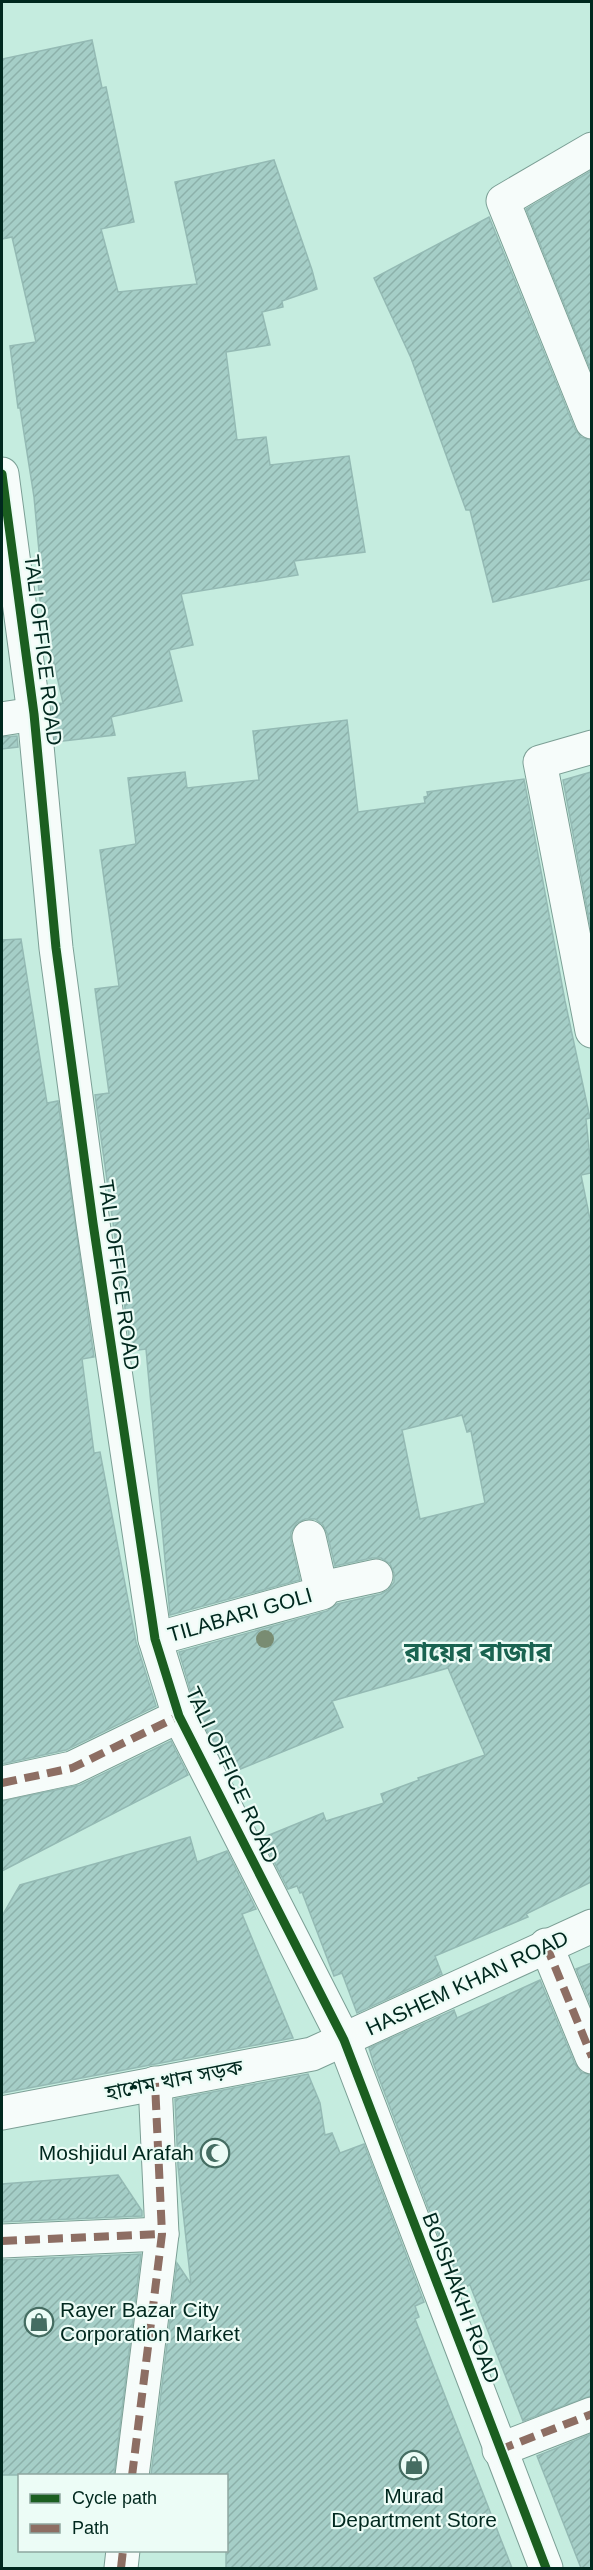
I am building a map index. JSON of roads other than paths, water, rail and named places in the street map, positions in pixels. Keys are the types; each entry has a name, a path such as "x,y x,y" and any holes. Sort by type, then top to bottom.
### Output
{"street":[{"path":"591,149 503,201 591,422"},
{"name":"TALI OFFICE ROAD","path":"2,474 34,714 56,948 94,1235 155,1639 179,1716 344,2040"},
{"path":"2,719 34,714"},
{"path":"591,747 540,762 591,1031"},
{"name":"TILABARI GOLI","path":"155,1639 322,1593 309,1537"},
{"name":"TILABARI GOLI","path":"321,1588 376,1576"},
{"path":"2,1783 72,1768 179,1716"},
{"name":"HASHEM KHAN ROAD","path":"344,2040 591,1926"},
{"path":"546,1945 591,2056"},
{"name":"হাশেম খান সড়ক","path":"2,2113 312,2054 344,2040"},
{"name":"BOISHAKHI ROAD","path":"344,2040 546,2568"},
{"path":"132,2474 162,2234 155,2083"},
{"path":"2,2241 162,2234"},
{"path":"499,2450 591,2414"},
{"path":"121,2568 123,2552"}],"place":[{"name":"Moshjidul Arafah","path":"215,2153"},
{"name":"Rayer Bazar City Corporation Market","path":"39,2322"},
{"name":"Murad Department Store","path":"414,2465"}],"district":[{"name":"রায়ের বাজার","path":"478,1652"}]}
